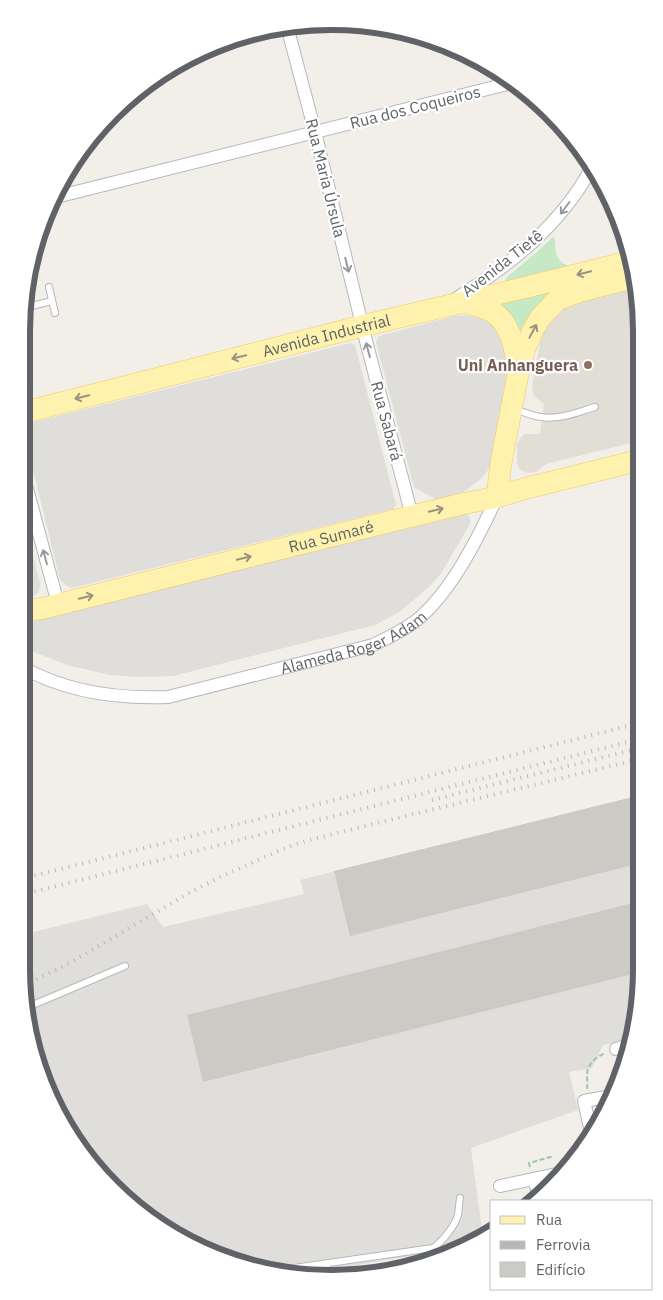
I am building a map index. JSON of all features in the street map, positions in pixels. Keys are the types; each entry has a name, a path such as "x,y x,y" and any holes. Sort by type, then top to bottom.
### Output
{"main road":[{"name":"Avenida Industrial","path":"30,410 362,326 625,262"},
{"name":"Alameda Roger Adam","path":"497,497 519,369 525,348 540,318 557,300 581,291 628,279"},
{"name":"Alameda Roger Adam","path":"454,304 488,310 500,318 510,335 519,369"},
{"name":"Rua Sumaré","path":"30,610 412,516 497,497 633,462"},
{"path":"462,504 488,484 501,468 509,483 514,486 527,488"}],"street":[{"name":"Rua Maria Úrsula","path":"289,33 362,326"},
{"name":"Rua dos Coqueiros","path":"62,195 504,84"},
{"name":"Avenida Tietê","path":"454,304 508,263 542,234 559,215 588,174"},
{"name":"Rua Sabará","path":"362,326 412,516"},
{"name":"Alameda Roger Adam","path":"30,672 62,684 91,692 139,698 168,697 373,645 394,635 417,620 440,596 479,535 497,497"},
{"path":"30,500 58,604"},
{"path":"589,1125 584,1101 604,1097"},
{"path":"500,1186 551,1175"},
{"path":"534,1179 537,1189"}],"lane":[{"path":"48,288 55,313"},
{"path":"32,306 52,301"},
{"path":"511,408 542,417 556,417 595,407"},
{"path":"33,1005 125,966"},
{"path":"299,1268 433,1248 442,1240 455,1222 460,1198"},
{"path":"326,1264 327,1270"}],"path":[{"path":"584,1101 588,1083 588,1069 597,1056 621,1047"},
{"path":"534,1179 529,1164 554,1156"}],"shaded area":[{"name":"Uni Anhanguera","path":"629,283 633,332 633,442 546,464 536,472 527,473 519,469 517,464 517,444 525,434 540,434 544,404 534,396 532,388 540,342 547,326 565,304"},
{"path":"467,315 484,319 496,328 504,340 508,370 491,466 481,479 462,493 437,500 414,487 376,342 379,336 454,316"},
{"path":"350,343 355,345 396,505 393,509 72,588 60,580 30,458 30,423"},
{"path":"462,514 468,515 470,519 470,524 440,575 401,611 375,625 173,676 140,677 110,675 67,665 34,652 30,647 30,622"},
{"path":"30,544 40,583 38,593 30,597"},
{"path":"633,797 633,968 630,1008 624,1041 603,1045 592,1068 569,1072 578,1110 471,1148 482,1230 447,1247 433,1252 329,1270 292,1267 253,1260 216,1247 181,1230 164,1219 118,1182 81,1136 70,1119 53,1084 40,1047 33,1008 30,933 147,904 163,927 304,894 300,880"}],"green space":[{"path":"554,236 557,256 562,262 572,268 507,283 505,281 507,277"},
{"path":"577,279 520,343 498,301"}],"building":[{"path":"633,797 633,865 350,936 334,871"},
{"path":"633,903 633,974 203,1082 187,1015"}],"railway":[{"path":"30,877 633,725"},
{"path":"30,893 633,741"},
{"path":"432,800 633,750"},
{"path":"31,983 73,961 189,893 283,849 306,841 369,825 633,761"}],"place":[{"name":"Uni Anhanguera","path":"588,365"}]}
